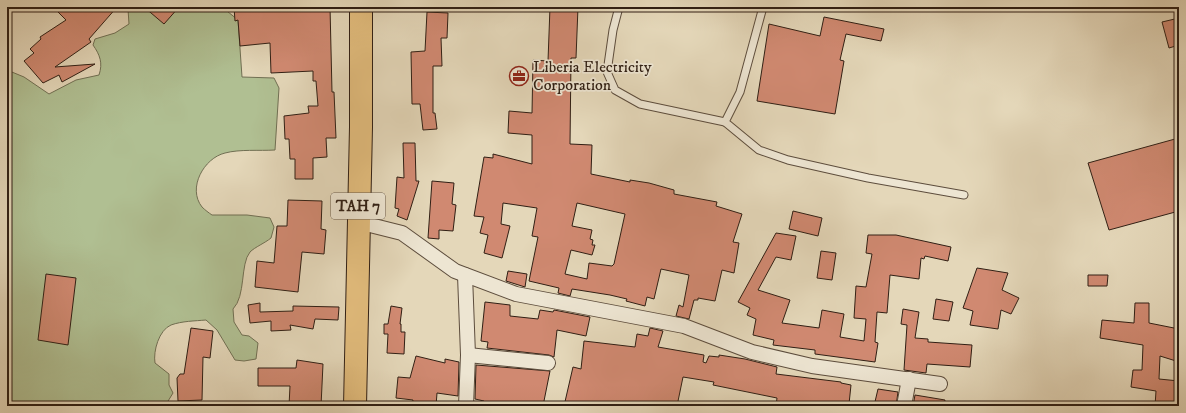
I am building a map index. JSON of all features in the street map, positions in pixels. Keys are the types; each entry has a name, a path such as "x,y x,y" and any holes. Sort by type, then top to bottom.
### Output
{"highway":[{"name":"TAH 7","path":"355,406 361,127 361,7"}],"street":[{"path":"358,222 402,233 455,271 516,294 684,326 752,352 797,363 940,384"},
{"path":"465,275 468,355 466,406"},
{"path":"468,355 548,364"},
{"path":"904,406 909,379"}],"lane":[{"path":"619,7 613,30 607,72 615,90 640,104 725,122 759,150 788,160 868,178 964,195"},
{"path":"725,122 740,92 763,7"}],"green space":[{"path":"126,7 222,7 238,20 242,77 274,78 279,88 275,150 237,151 217,156 210,161 200,175 196,191 202,207 212,215 247,215 270,218 274,227 271,238 252,250 247,257 240,296 233,309 234,322 242,335 249,336 258,343 256,359 244,361 235,360 217,330 206,320 188,321 171,325 163,331 156,347 155,363 169,374 169,385 173,393 165,406 7,406 7,70 24,77 49,94 76,80 99,75 101,63 93,45 95,39 115,33 129,24 128,9"}],"building":[{"path":"53,7 117,7 89,39 91,42 55,67 95,64 62,82 59,75 43,83 24,61 34,53 30,49 41,39 40,37 66,20"},
{"path":"144,7 179,7 164,24"},
{"path":"234,7 330,7 332,92 334,92 336,138 326,138 327,157 313,158 313,179 295,179 295,159 290,159 289,139 285,139 284,116 309,113 308,106 318,106 316,81 313,81 313,71 271,73 270,43 240,46 238,20 235,21"},
{"path":"550,7 578,7 576,58 571,58 570,144 592,145 591,174 630,182 630,180 649,183 674,190 674,194 717,202 716,206 742,214 733,242 739,243 734,273 722,270 715,301 698,298 698,300 694,300 689,319 676,316 679,305 683,307 689,275 661,269 654,299 647,297 645,306 626,301 627,299 610,295 572,289 570,296 558,293 559,288 529,281 538,237 532,236 537,208 503,203 501,224 510,226 502,258 484,253 488,235 480,233 484,217 474,216 484,157 493,158 493,154 532,164 532,135 508,133 509,111 532,113 533,60 548,61","holes":["577,203 625,214 614,264 612,266 589,263 587,279 565,274 571,250 592,255 595,245 592,245 593,240 590,239 592,230 572,226"]},
{"path":"427,12 448,13 447,38 441,38 442,66 433,66 433,113 435,113 437,129 423,130 420,104 412,104 411,52 425,51"},
{"path":"824,17 884,29 881,41 846,34 840,60 844,61 835,114 757,101 769,24 820,36"},
{"path":"1179,18 1179,45 1169,48 1162,22"},
{"path":"1175,139 1179,152 1179,211 1109,230 1088,163"},
{"path":"403,143 415,143 416,181 419,181 407,220 397,216 399,209 395,208 397,177 404,178"},
{"path":"432,181 454,183 452,204 456,205 453,231 439,230 439,239 428,238"},
{"path":"288,200 322,201 321,229 326,230 324,254 302,252 298,292 255,287 257,261 274,263 277,226 287,226"},
{"path":"793,211 822,218 818,236 789,229"},
{"path":"776,233 796,236 791,260 776,257 758,290 790,300 782,323 819,328 822,310 844,314 840,337 864,341 866,319 854,318 856,286 866,287 872,254 866,253 868,235 896,235 951,247 948,261 925,256 924,259 921,258 919,279 890,275 887,313 877,312 875,342 878,343 875,362 815,354 815,350 773,345 774,340 753,335 756,319 747,315 750,308 738,302"},
{"path":"821,251 836,253 832,280 817,278"},
{"path":"977,268 1008,273 1002,290 1019,298 1011,314 1001,310 998,329 970,325 973,311 963,308"},
{"path":"508,271 527,274 525,287 506,281"},
{"path":"46,274 76,278 68,345 38,340"},
{"path":"1088,275 1108,275 1107,286 1088,286"},
{"path":"936,299 953,302 949,321 933,319"},
{"path":"485,302 510,305 510,316 538,319 540,310 553,312 554,310 590,317 586,336 557,330 554,357 549,355 487,348 488,342 481,341"},
{"path":"260,303 260,312 293,311 293,306 339,307 338,320 315,319 313,329 290,325 291,330 271,331 271,321 250,323 248,305"},
{"path":"1135,303 1149,303 1149,323 1179,329 1176,361 1160,356 1159,379 1179,381 1179,406 1155,406 1156,391 1131,387 1133,370 1142,370 1143,345 1100,338 1102,320 1134,323"},
{"path":"391,306 402,308 400,324 401,332 405,332 404,354 387,353 388,334 384,334 384,324 388,324"},
{"path":"903,309 919,312 915,338 928,339 928,342 972,345 970,367 927,364 926,373 904,370 907,325 901,324"},
{"path":"191,328 213,331 210,358 203,357 202,400 178,401 177,378 180,374 184,374"},
{"path":"650,328 663,331 658,347 704,355 703,362 706,363 709,356 719,357 719,355 745,359 777,367 776,374 841,382 851,385 849,404 825,402 825,405 818,404 818,406 776,406 777,398 713,385 714,382 683,377 677,406 564,406 573,367 581,369 584,341 635,347 637,334 648,336"},
{"path":"416,356 445,363 445,359 459,362 458,396 437,393 436,406 412,406 413,400 396,398 398,377 410,378"},
{"path":"297,360 323,364 321,406 289,406 290,386 258,386 258,368 296,368"},
{"path":"476,365 550,371 543,406 483,406 484,401 475,399"},
{"path":"878,389 898,392 896,406 874,406"},
{"path":"915,395 945,400 944,406 913,406"}],"place":[{"name":"Liberia Electricity Corporation","path":"519,76"}]}
